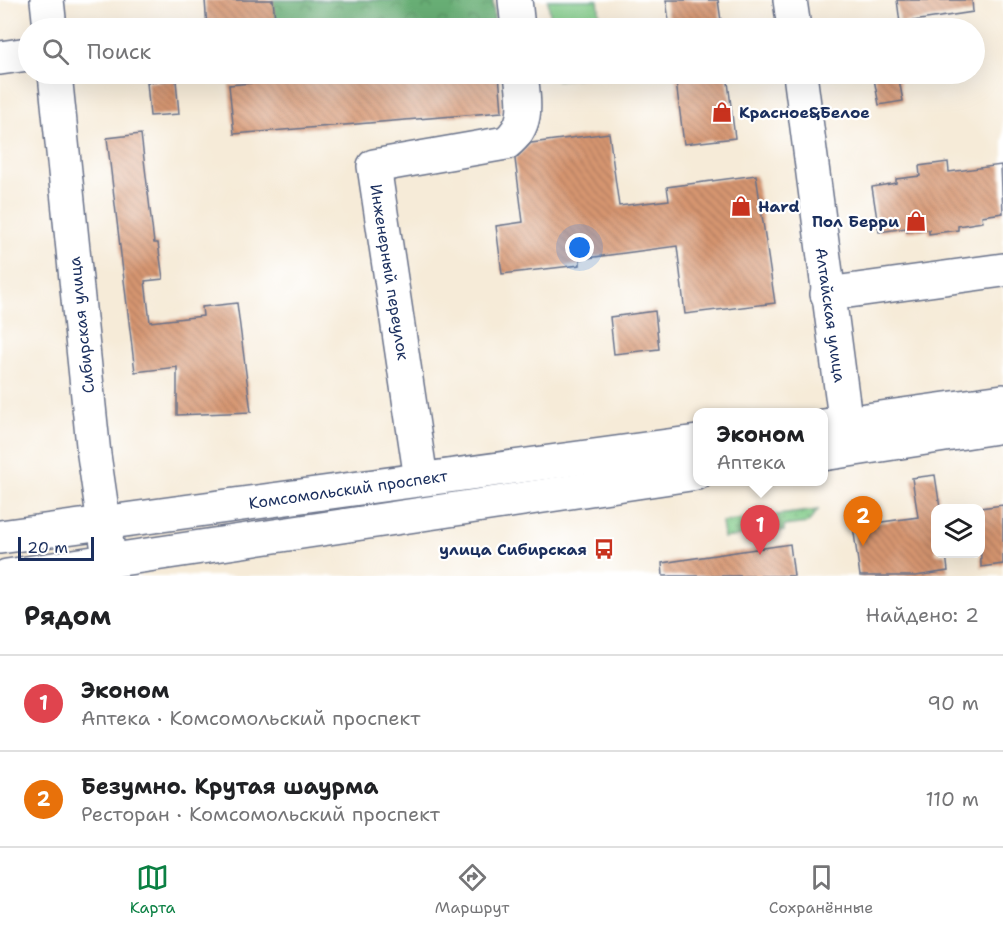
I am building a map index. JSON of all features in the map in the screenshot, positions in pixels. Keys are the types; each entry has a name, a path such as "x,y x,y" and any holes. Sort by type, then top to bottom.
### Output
{"main road":[{"path":"47,0 49,18"},
{"path":"515,0 517,18"},
{"path":"790,0 793,18"},
{"path":"0,58 18,55"},
{"name":"Сибирская улица","path":"56,84 94,455 110,568"},
{"name":"Инженерный переулок","path":"421,479 374,166 506,143 518,134 524,113 522,84"},
{"name":"Алтайская улица","path":"801,84 827,294 835,438"},
{"path":"827,294 1003,270"},
{"path":"835,438 1003,400"},
{"path":"835,438 1003,426"},
{"name":"Комсомольский проспект","path":"0,537 693,443"},
{"name":"Комсомольский проспект","path":"7,576 110,568 693,474"}],"green space":[{"path":"273,0 493,0 494,18 275,18"},
{"path":"548,0 598,0 600,18 551,18"},
{"path":"818,510 808,523 784,526 784,531 724,538 722,522"}],"building":[{"path":"205,0 273,0 275,18 206,18"},
{"path":"666,0 718,0 721,18 669,18"},
{"path":"897,0 972,0 973,12 933,18 899,18"},
{"path":"147,84 176,84 179,114 150,116"},
{"path":"500,84 502,112 234,134 229,85"},
{"path":"676,84 728,84 735,138 684,144"},
{"path":"875,84 900,84 903,101 879,105"},
{"path":"609,133 619,206 669,200 667,187 756,175 775,303 685,314 677,246 580,259 580,265 502,274 496,226 523,222 515,159 531,143"},
{"path":"141,134 154,243 158,243 163,279 145,281 150,322 203,316 202,307 237,303 251,412 177,415 177,367 135,372 107,138"},
{"path":"948,162 949,172 1001,165 1003,213 982,216 983,222 958,226 958,230 929,234 929,230 907,232 906,228 879,232 872,187 896,183 896,179 920,176 919,166"},
{"path":"655,311 659,349 614,354 610,317"},
{"path":"935,475 939,504 931,504 931,558 946,558 948,571 916,576 860,576 853,526 918,517 912,478"},
{"path":"1003,505 1003,564 981,567 981,558 985,558 985,507"},
{"path":"790,544 794,576 663,576 662,563"}],"place":[{"name":"Красное&Белое","path":"722,112"},
{"name":"Hard","path":"741,206"},
{"name":"Пол Берри","path":"916,221"},
{"name":"Безумно. Крутая шаурма","path":"863,546"},
{"name":"улица Сибирская","path":"604,549"},
{"name":"Эконом","path":"760,555"}]}
